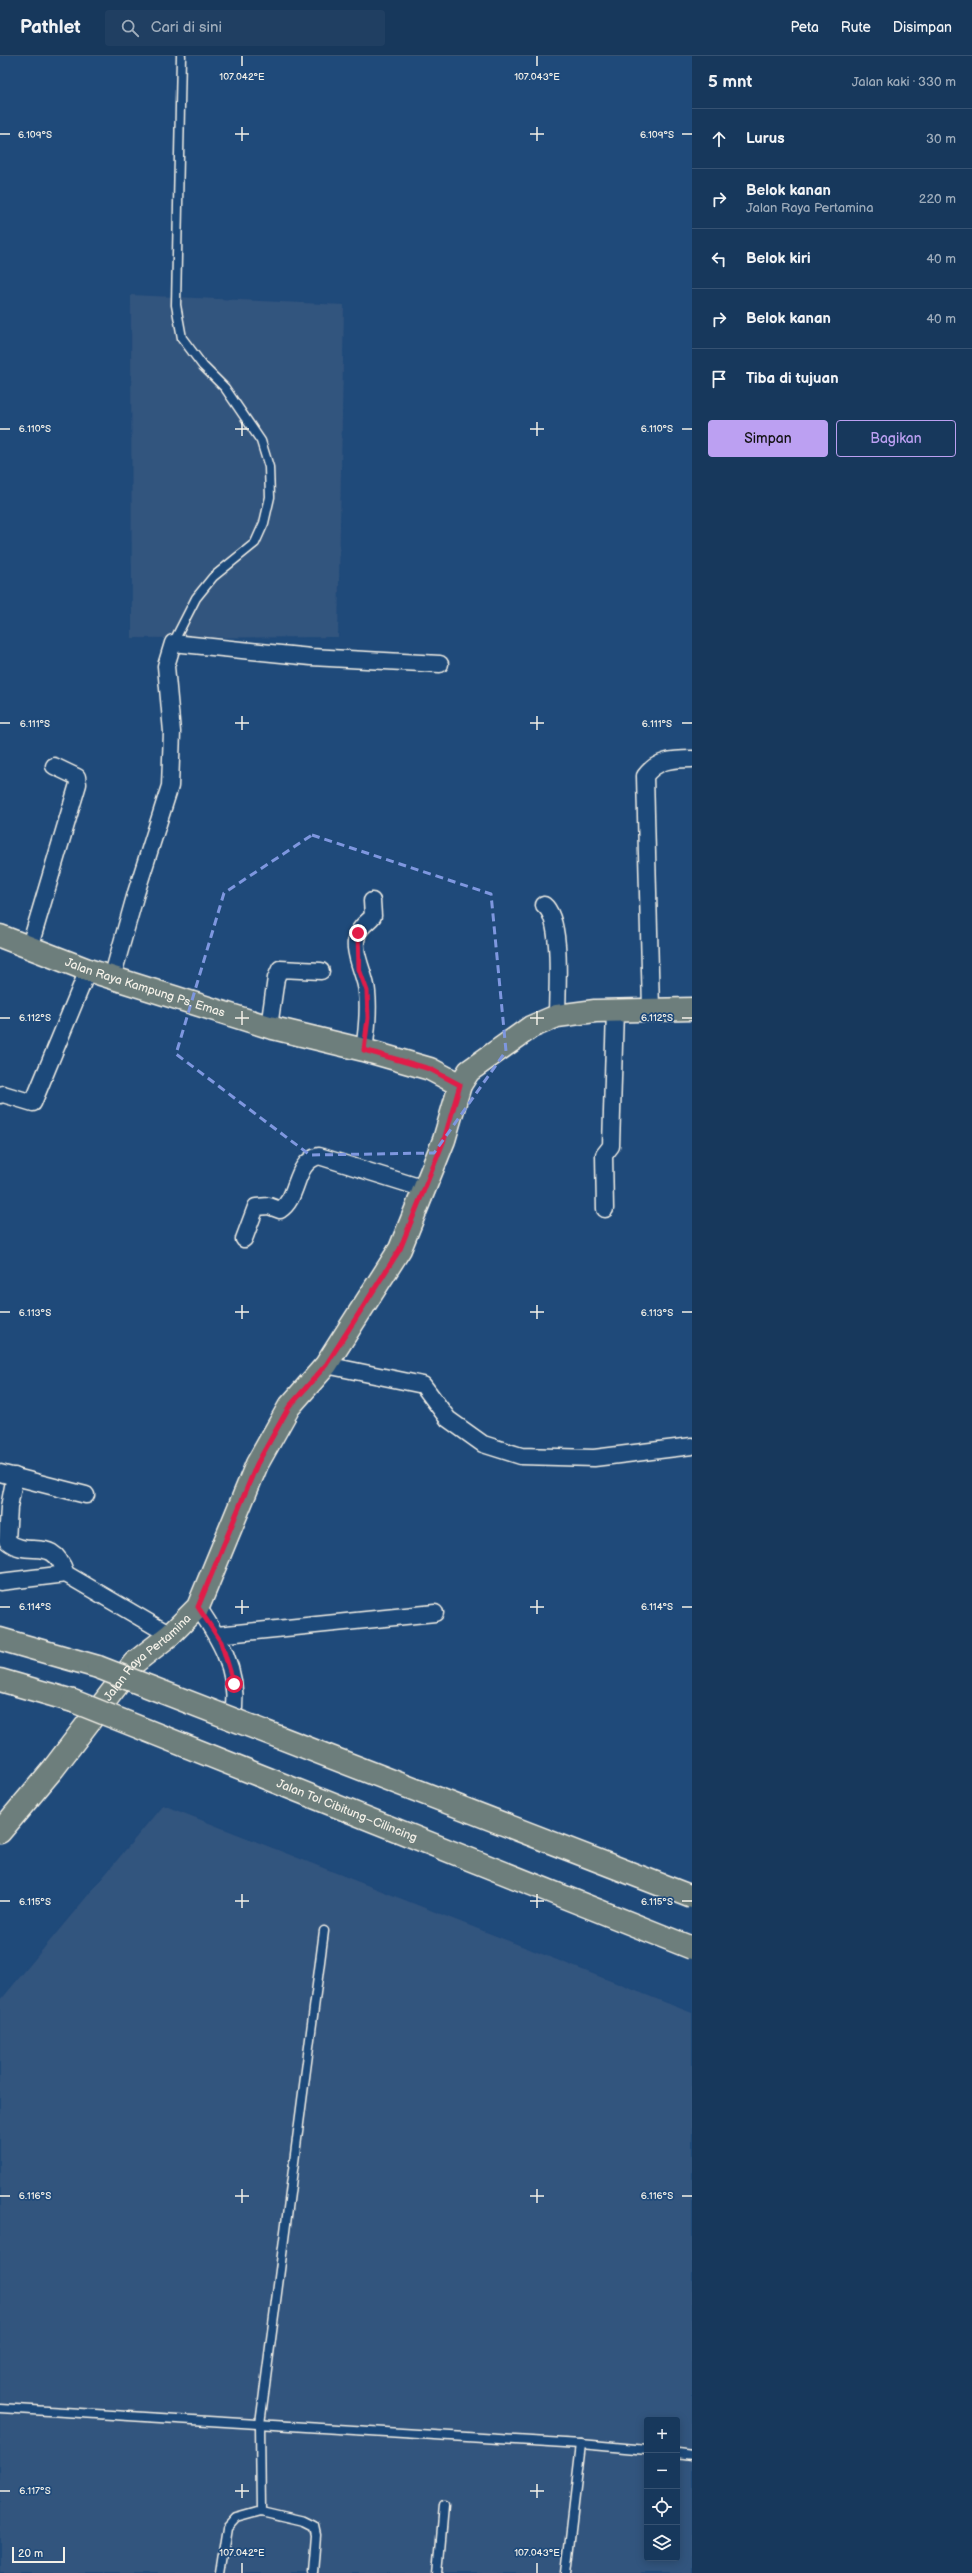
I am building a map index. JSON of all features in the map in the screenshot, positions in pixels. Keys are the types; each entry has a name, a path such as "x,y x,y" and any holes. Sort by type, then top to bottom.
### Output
{"main road":[{"name":"Jalan Raya Kampung Ps. Emas","path":"0,936 29,949 112,978 269,1026 364,1050 430,1069 460,1085"},
{"path":"460,1085 469,1071 495,1051 531,1026 557,1016 578,1012 615,1010 692,1009"},
{"name":"Jalan Raya Pertamina","path":"0,1832 53,1769 134,1663 170,1635 198,1607 257,1464 289,1407 326,1365 400,1249 444,1140 460,1085"},
{"path":"0,1639 98,1667 692,1897"},
{"name":"Jalan Tol Cibitung–Cilincing","path":"0,1680 73,1701 692,1948"}],"street":[{"path":"112,978 136,893 170,786 172,732 166,666 173,643 311,657 440,664"},
{"path":"651,1009 645,776 652,767 661,761 692,759"},
{"path":"29,949 78,784 77,777 72,773 54,766"},
{"path":"364,1050 368,1018 367,991 359,969 357,944 358,933 373,916 372,901"},
{"path":"544,905 550,910 556,937 557,1016"},
{"path":"269,1026 276,978 280,968 321,971"},
{"path":"0,1095 3,1094 33,1103 88,970"},
{"path":"605,1209 604,1155 611,1146 615,1010"},
{"path":"244,1239 256,1207 269,1206 280,1210 286,1206 303,1166 310,1158 319,1156 425,1189"},
{"path":"326,1365 422,1385 448,1419 483,1444 521,1456 594,1458 692,1446"},
{"path":"66,1574 61,1561 55,1553 14,1545 7,1541 9,1507 7,1475 86,1496"},
{"path":"0,1582 66,1574 170,1635"},
{"path":"198,1607 217,1635 233,1676 234,1708"},
{"path":"217,1635 436,1613"}],"lane":[{"path":"173,643 196,598 213,577 255,543 264,523 270,497 270,467 261,441 225,388 203,366 182,338 176,305 181,56"},
{"path":"261,2512 260,2424 324,1932"},
{"path":"0,2408 581,2444 644,2450"},
{"path":"566,2573 581,2444"},
{"path":"680,2453 692,2455"},
{"path":"438,2573 444,2506"},
{"path":"220,2573 227,2528 236,2518 261,2512 304,2521 314,2526 316,2535 313,2573"}],"highlighted area":[{"path":"312,835 491,894 506,1051 434,1153 310,1155 176,1054 224,893"}],"shaded area":[{"path":"131,295 344,305 338,637 132,638"},
{"path":"163,1805 692,2013 692,2573 0,2573 0,2001"}],"route":[{"path":"234,1684 233,1676 221,1642 198,1607 216,1567 257,1464 289,1407 326,1365 352,1327 400,1249 413,1221 444,1140 460,1085 430,1069 364,1050 368,1018 367,991 364,977 359,969 357,944 358,933"}]}
